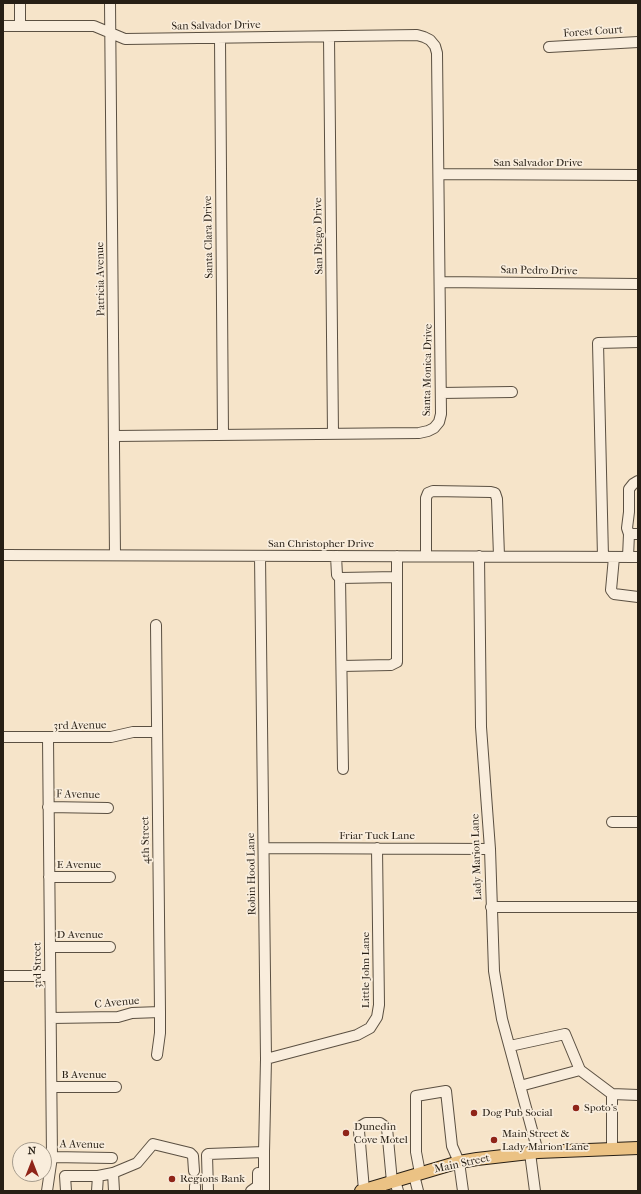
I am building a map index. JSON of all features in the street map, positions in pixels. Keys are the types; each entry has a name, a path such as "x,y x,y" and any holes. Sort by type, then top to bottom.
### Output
{"main road":[{"name":"Main Street","path":"365,1190 395,1184 417,1174 459,1162 534,1152 638,1148"}],"street":[{"path":"20,3 20,26"},
{"name":"Patricia Avenue","path":"110,3 115,555"},
{"name":"San Salvador Drive","path":"3,26 94,26 125,39 220,39 417,35 430,40"},
{"name":"San Diego Drive","path":"329,37 333,434"},
{"name":"Santa Clara Drive","path":"220,39 223,435"},
{"name":"Santa Monica Drive","path":"115,436 419,433 434,428 439,422 442,414 442,393 437,53 435,46 430,40"},
{"name":"Forest Court","path":"550,47 638,42"},
{"name":"San Salvador Drive","path":"439,174 638,175"},
{"name":"San Pedro Drive","path":"440,282 638,284"},
{"path":"603,557 598,343 638,342"},
{"path":"442,393 512,392"},
{"path":"633,557 633,534 627,528 629,489 632,484 638,481"},
{"path":"426,556 426,498 428,493 433,491 495,493 497,500 499,556"},
{"name":"San Christopher Drive","path":"3,555 633,557"},
{"name":"Robin Hood Lane","path":"259,1188 266,1059 260,556"},
{"path":"336,556 337,575 340,578 343,769"},
{"path":"342,666 395,664 397,662 397,556"},
{"name":"Lady Marion Lane","path":"479,556 481,727 490,849 494,971 502,1018 520,1086 534,1152 535,1191"},
{"path":"614,557 611,590 614,594 638,597"},
{"path":"340,578 397,577"},
{"name":"4th Street","path":"156,625 160,1012 160,1033 157,1055"},
{"name":"3rd Avenue","path":"3,737 111,737 133,732 156,732"},
{"name":"3rd Street","path":"48,738 50,976 52,1018 52,1142"},
{"name":"F Avenue","path":"48,807 108,808"},
{"path":"612,822 638,822"},
{"name":"Friar Tuck Lane","path":"264,848 490,849"},
{"name":"Little John Lane","path":"266,1059 357,1035 370,1028 377,1017 379,1005 377,848"},
{"name":"E Avenue","path":"49,877 110,877"},
{"path":"491,907 638,907"},
{"name":"D Avenue","path":"50,947 110,947"},
{"path":"3,976 50,976"},
{"name":"C Avenue","path":"52,1018 118,1017 132,1013 160,1012"},
{"path":"510,1046 565,1034 580,1070 612,1094 638,1095"},
{"path":"520,1086 580,1070"},
{"name":"B Avenue","path":"52,1087 116,1087"},
{"path":"418,1191 416,1096 446,1091 452,1146 459,1162 463,1191"},
{"path":"612,1094 612,1149"},
{"path":"365,1190 359,1131 361,1126 366,1123 380,1123 386,1128 395,1184"},
{"path":"66,1191 66,1176 98,1176 113,1173 137,1164 153,1144 193,1156 194,1172"},
{"path":"208,1191 208,1154 261,1152"},
{"name":"A Avenue","path":"52,1157 112,1158"},
{"path":"113,1173 114,1191"},
{"path":"97,1191 98,1176"}],"place":[{"name":"Spoto's","path":"576,1108"},
{"name":"Dog Pub Social","path":"474,1113"},
{"name":"Dunedin Cove Motel","path":"346,1133"},
{"name":"Main Street & Lady Marion Lane","path":"494,1140"},
{"name":"Regions Bank","path":"172,1179"}]}
